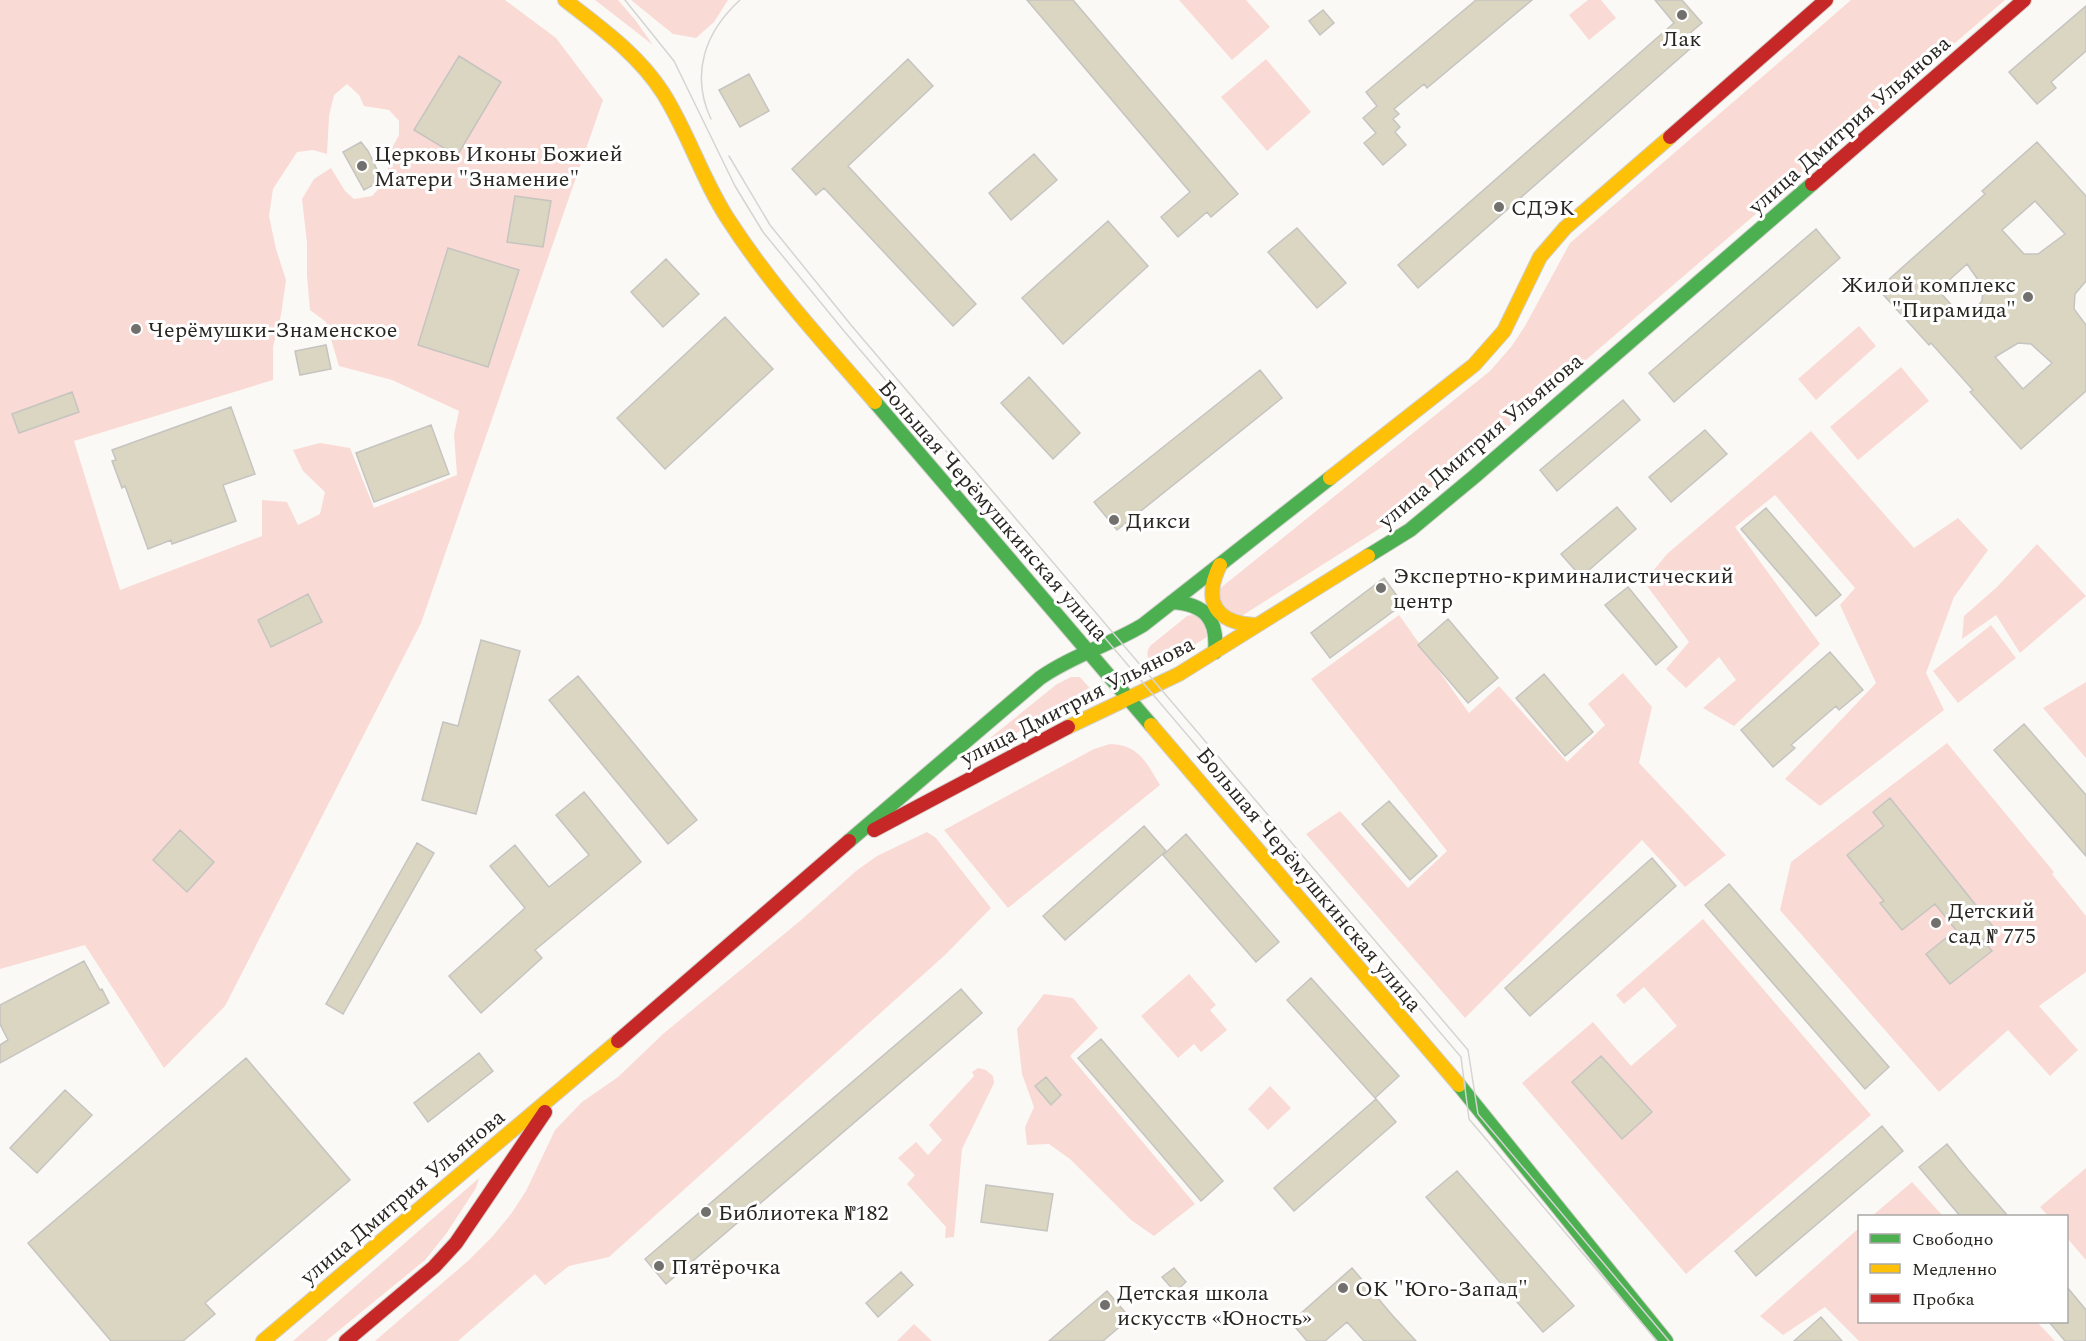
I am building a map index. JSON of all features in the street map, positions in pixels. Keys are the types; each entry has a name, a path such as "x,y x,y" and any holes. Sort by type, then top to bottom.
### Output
{"main road":[{"name":"Большая Черёмушкинская улица","path":"565,0 630,52 654,80 678,119 714,197 741,240 769,278 1478,1108 1666,1341"},
{"name":"улица Дмитрия Ульянова","path":"263,1341 569,1083 978,729 1030,687 1065,662 1127,635 1474,365 1504,331 1540,257 1565,228 1826,0"},
{"name":"улица Дмитрия Ульянова","path":"836,853 868,833 1053,734 1179,674 1410,530 2024,0"},
{"path":"1220,564 1210,585 1215,608 1222,617 1233,623 1256,625"},
{"path":"1172,602 1191,604 1207,615 1216,632 1215,652"},
{"name":"улица Дмитрия Ульянова","path":"346,1341 434,1267 456,1243 543,1115 569,1083"}],"shaded area":[{"path":"0,0 505,0 556,38 603,100 421,623 225,1006 164,1068 85,945 0,969","holes":["347,84 359,95 364,106 389,110 399,121 399,135 391,150 386,181 372,196 354,199 345,191 331,168 314,179 302,199 307,243 310,310 326,322 339,366 392,380 459,411 454,434 457,475 374,508 350,448 320,443 293,450 303,471 325,492 320,514 298,525 287,502 262,500 262,536 120,590 74,441 273,380 273,347 286,280 269,216 273,189 297,152 313,150 327,154 329,116 334,95"]},
{"path":"595,0 618,0 653,45"},
{"path":"631,0 728,0 714,22 696,38 673,34"},
{"path":"1179,0 1246,0 1270,27 1232,60"},
{"path":"1588,0 1601,0 1616,18 1589,40 1569,15"},
{"path":"1851,0 2005,0 1438,487 1401,515 1240,617 1225,614 1218,590 1490,371 1511,347 1525,326 1570,243"},
{"path":"1266,59 1311,112 1267,151 1221,97"},
{"path":"1859,326 1876,346 1816,400 1798,379"},
{"path":"1901,367 1929,401 1858,460 1830,427"},
{"path":"1811,431 1914,548 1958,518 1988,550 1954,597 1926,673 1944,710 1820,806 1785,779 1876,683 1840,605 1855,588 1775,495 1735,527 1820,644 1734,726 1703,708 1736,680 1719,657 1686,688 1666,669 1689,642 1644,582 1667,554"},
{"path":"2037,544 2086,596 2020,653 1996,615 1962,639 1964,616 1997,587"},
{"path":"1195,614 1203,617 1207,637 1163,664 1152,663 1147,654 1150,646 1187,616"},
{"path":"1399,615 1469,713 1499,686 1567,762 1605,725 1588,704 1623,673 1652,707 1639,763 1726,855 1685,887 1642,840 1465,1018 1306,834 1340,811 1408,888 1447,851 1311,679"},
{"path":"1991,625 2016,658 1958,703 1933,671"},
{"path":"1071,677 1080,677 1094,693 995,745 990,738 1057,684"},
{"path":"2086,682 2086,758 2043,708"},
{"name":"Детский сад № 775","path":"1947,743 2054,872 2052,874 2086,916 2086,972 2039,1006 2078,1050 2050,1076 2008,1030 1939,1092 1780,910 1791,862"},
{"path":"1110,744 1135,751 1146,762 1160,785 1008,908 944,830 1094,749"},
{"path":"927,832 936,838 991,908 945,955 609,1257 569,1266 545,1285 535,1274 458,1341 375,1341 469,1260 492,1237 526,1191 555,1130 582,1102 618,1077 663,1034 800,921 856,871 877,856"},
{"path":"1703,919 1871,1115 1686,1274 1522,1083 1593,1022 1631,1066 1677,1026 1644,987 1624,1004 1616,995"},
{"path":"1189,974 1216,1005 1210,1010 1227,1030 1201,1052 1194,1044 1178,1058 1141,1016"},
{"path":"1044,994 1073,998 1098,1028 1070,1056 1195,1204 1154,1236 1131,1220 1070,1159 1049,1144 1027,1145 1025,1127 1034,1107 1022,1074 1017,1029"},
{"path":"978,1068 986,1070 993,1076 994,1083 962,1149 954,1237 945,1238 946,1227 907,1184 915,1175 898,1158 916,1142 928,1155 942,1140 929,1125 974,1076 972,1072"},
{"path":"1270,1086 1291,1108 1268,1130 1248,1109"},
{"path":"2086,1168 2086,1260 2068,1239 2068,1215 2047,1215 2040,1207"},
{"path":"479,1178 476,1188 446,1234 425,1260 326,1341 293,1341"},
{"path":"1912,1182 1942,1215 1873,1215"},
{"path":"1858,1229 1858,1323 2038,1323 2055,1341 1859,1341 1825,1307 1783,1335 1760,1316"},
{"path":"914,1324 932,1341 897,1341"}],"building":[{"path":"1027,0 1073,0 1238,194 1211,217 1207,212 1178,237 1161,217 1190,192"},
{"path":"1476,0 1532,0 1427,88 1424,84 1394,109 1399,114 1393,119 1400,127 1395,132 1406,145 1383,165 1364,143 1376,133 1363,118 1377,106 1366,92"},
{"path":"1655,0 1682,0 1702,23 1683,39 1691,48 1418,288 1398,265 1674,23"},
{"path":"2086,6 2086,51 2051,82 2056,88 2037,104 2009,72"},
{"path":"1323,10 1334,23 1320,35 1309,21"},
{"path":"459,56 501,82 457,156 414,130"},
{"path":"908,59 933,86 848,166 976,304 953,326 824,188 816,195 792,169"},
{"path":"749,74 769,111 740,127 719,90"},
{"name":"Церковь Иконы Божией Матери \"Знамение\"","path":"361,142 382,180 364,190 343,152"},
{"path":"2037,142 2086,196 2086,281 2075,294 2074,309 2086,325 2086,391 2021,449 1970,392 1973,390 1931,343 1929,345 1878,289 1985,194 1982,191","holes":["2035,201 2065,234 2038,254 2024,254 2002,230","1967,264 1983,287 1982,301 1965,320 1938,290","2018,343 2031,344 2052,363 2023,389 1995,357"]},
{"path":"1034,154 1057,180 1011,220 989,193"},
{"path":"515,196 551,201 543,247 507,242"},
{"path":"1108,221 1148,266 1063,344 1022,298"},
{"path":"1297,228 1346,283 1317,308 1268,252"},
{"path":"1816,229 1840,258 1674,402 1649,373"},
{"path":"448,248 519,270 488,367 418,345"},
{"path":"666,259 699,294 663,327 631,292"},
{"path":"725,317 773,369 665,469 617,418"},
{"path":"326,345 331,369 300,375 295,351"},
{"path":"1260,370 1282,398 1117,530 1094,502"},
{"path":"1029,377 1080,433 1053,459 1001,403"},
{"path":"72,392 79,412 19,433 12,414"},
{"path":"1623,400 1640,420 1557,491 1540,470"},
{"path":"231,407 255,474 223,485 236,521 172,544 171,540 148,549 125,486 122,488 112,461 116,460 112,450"},
{"path":"431,425 449,474 374,502 356,453"},
{"path":"1705,430 1727,454 1671,502 1649,477"},
{"path":"1617,507 1636,529 1581,577 1561,554"},
{"path":"1766,508 1841,595 1816,616 1741,529"},
{"path":"1384,578 1403,604 1330,658 1311,633"},
{"path":"1628,587 1677,647 1656,665 1605,605"},
{"path":"308,594 322,622 271,647 258,620"},
{"path":"1448,619 1498,678 1468,703 1418,645"},
{"path":"481,640 520,651 476,814 422,800 443,722 458,726"},
{"path":"1830,652 1863,690 1839,710 1836,706 1791,745 1795,748 1773,767 1741,730"},
{"path":"1544,674 1593,732 1565,756 1516,698"},
{"path":"578,676 697,820 668,844 549,700"},
{"path":"2024,724 2086,795 2086,856 1994,750"},
{"path":"584,792 641,862 535,950 542,958 481,1013 449,976 525,908 490,866 515,845 549,887 589,855 556,815"},
{"path":"1890,798 1995,929 1983,940 1992,951 1950,984 1926,954 1956,930 1935,904 1902,930 1880,903 1884,901 1847,855 1884,826 1873,812"},
{"path":"1389,801 1437,856 1410,880 1362,824"},
{"path":"1144,826 1166,851 1065,940 1043,916"},
{"path":"180,830 214,862 187,892 153,860"},
{"path":"1186,834 1279,942 1256,962 1163,855"},
{"path":"417,843 434,853 343,1014 326,1004"},
{"path":"1652,858 1676,886 1530,1016 1505,988"},
{"path":"1729,884 1889,1067 1865,1089 1705,905"},
{"path":"84,961 109,1003 0,1063 0,1045 8,1040 0,1024 0,1005"},
{"path":"1311,978 1399,1076 1375,1098 1287,1000"},
{"path":"961,989 982,1013 666,1284 645,1259"},
{"path":"1101,1039 1223,1181 1201,1201 1078,1058"},
{"path":"479,1053 493,1071 428,1122 414,1103"},
{"path":"1601,1056 1652,1112 1622,1139 1572,1082"},
{"path":"246,1058 350,1180 205,1303 215,1314 183,1341 111,1341 28,1243"},
{"path":"1046,1077 1061,1095 1051,1105 1035,1086"},
{"path":"65,1090 92,1115 37,1173 10,1148"},
{"path":"1376,1099 1396,1122 1294,1211 1274,1188"},
{"path":"1882,1126 1903,1151 1756,1276 1735,1251"},
{"path":"1947,1144 2007,1215 1959,1215 1919,1167"},
{"path":"1457,1171 1574,1306 1543,1332 1426,1197"},
{"path":"986,1185 1053,1194 1047,1231 981,1222"},
{"path":"1174,1268 1186,1282 1175,1292 1162,1277"},
{"path":"1352,1268 1416,1341 1364,1341 1347,1322 1325,1341 1307,1341 1291,1322"},
{"path":"901,1272 913,1285 878,1317 866,1303"},
{"path":"2068,1288 2086,1310 2086,1341 2065,1341 2050,1323 2068,1323"},
{"name":"Детская школа искусств «Юность»","path":"1107,1291 1130,1318 1103,1341 1049,1341"},
{"path":"1821,1317 1842,1341 1794,1341"}],"tram line":[{"path":"625,0 674,61 735,186 763,232 844,331 1461,1057 1469,1119 1657,1341"},
{"path":"711,119 702,86 704,55 718,26 740,0"},
{"path":"729,156 770,225 851,325 1468,1050 1478,1114 1669,1341"}],"traffic: fast":[{"path":"1368,556 1410,530 1475,476 1812,184"},
{"path":"875,402 1151,725"},
{"path":"849,841 1040,678 1065,663 1143,625 1330,478"},
{"path":"1172,602 1193,606 1207,615 1214,631 1215,652"},
{"path":"1459,1085 1666,1341"}],"traffic: slow":[{"path":"565,0 618,42 653,79 681,125 720,207 746,246 800,315 875,402"},
{"path":"1330,478 1474,365 1504,331 1540,257 1565,228 1670,137"},
{"path":"1068,727 1179,674 1368,556"},
{"path":"1220,565 1212,590 1216,608 1231,620 1256,625"},
{"path":"1151,725 1459,1085"},
{"path":"263,1341 618,1041"}],"traffic: jam":[{"path":"1670,137 1826,0"},
{"path":"1812,184 2024,0"},
{"path":"874,830 1068,727"},
{"path":"618,1041 849,841"},
{"path":"346,1341 434,1267 456,1243 545,1112"}],"place":[{"name":"Лак","path":"1682,15"},
{"name":"Церковь Иконы Божией Матери \"Знамение\"","path":"362,166"},
{"name":"СДЭК","path":"1499,207"},
{"name":"Жилой комплекс \"Пирамида\"","path":"2028,297"},
{"name":"Черёмушки-Знаменское","path":"136,329"},
{"name":"Дикси","path":"1114,520"},
{"name":"Экспертно-криминалистический центр","path":"1381,588"},
{"name":"Детский сад № 775","path":"1936,923"},
{"name":"Библиотека №182","path":"706,1212"},
{"name":"Пятёрочка","path":"659,1266"},
{"name":"ОК \"Юго-Запад\"","path":"1343,1288"},
{"name":"Детская школа искусств «Юность»","path":"1105,1305"}]}
